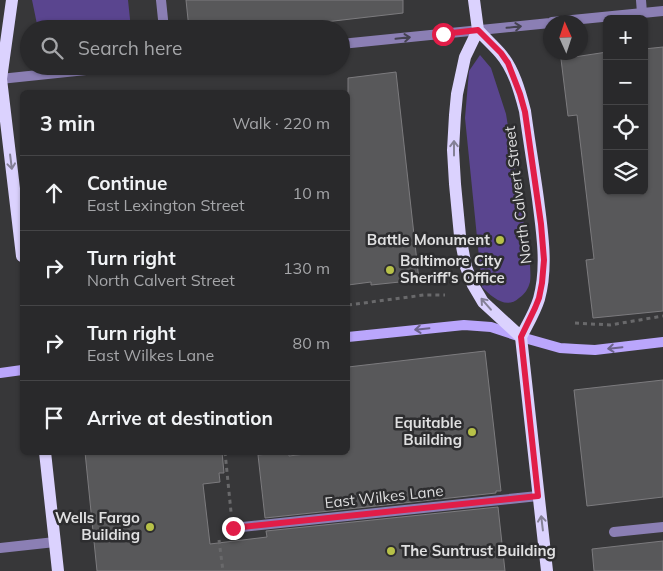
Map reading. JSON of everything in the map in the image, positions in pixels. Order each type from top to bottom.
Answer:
[{"type":"main road","points":[[1,79],[12,0]]},
{"type":"main road","points":[[474,0],[478,30],[465,56],[457,94],[455,115],[454,184],[460,236],[466,267],[473,285],[483,302],[521,337],[548,571]]},
{"type":"main road","name":"North Calvert Street","points":[[478,30],[501,53],[515,79],[525,112],[533,162],[544,260],[539,298],[521,337]]},
{"type":"main road","points":[[0,64],[20,239]]},
{"type":"main road","points":[[350,337],[464,325],[491,327],[560,348],[576,350],[594,350],[663,342]]},
{"type":"main road","points":[[0,373],[20,370]]},
{"type":"main road","points":[[45,455],[58,571]]},
{"type":"street","points":[[161,0],[163,20]]},
{"type":"street","points":[[641,0],[642,13]]},
{"type":"street","points":[[588,19],[663,11]]},
{"type":"street","points":[[350,43],[543,24]]},
{"type":"street","points":[[1,79],[39,75]]},
{"type":"street","name":"East Wilkes Lane","points":[[233,528],[538,496]]},
{"type":"street","points":[[614,532],[663,527],[663,533]]},
{"type":"street","points":[[0,548],[55,542]]},
{"type":"path","points":[[350,305],[445,294]]},
{"type":"path","points":[[575,323],[610,325],[663,316]]},
{"type":"shaded area","points":[[32,0],[128,0],[130,20],[36,20]]},
{"type":"shaded area","points":[[480,55],[491,68],[506,114],[530,262],[530,280],[525,293],[509,303],[499,301],[482,287],[465,118],[469,71]]},
{"type":"building","points":[[186,0],[403,0],[403,13],[342,20],[188,20]]},
{"type":"building","points":[[663,47],[663,311],[593,318],[586,260],[594,259],[577,115],[568,116],[561,60],[588,60],[588,55],[603,53],[603,195],[648,195],[648,49]]},
{"type":"building","points":[[396,72],[419,280],[371,285],[371,282],[350,285],[350,90],[348,90],[348,78]]},
{"type":"building","name":"Equitable Building","points":[[485,351],[501,491],[265,518],[258,455],[350,455],[350,367]]},
{"type":"building","points":[[663,380],[663,497],[587,506],[574,390]]},
{"type":"building","points":[[85,455],[222,455],[224,473],[219,473],[220,482],[203,484],[210,544],[267,537],[266,531],[498,507],[505,571],[97,571]]},
{"type":"building","points":[[663,541],[663,571],[594,571],[592,549]]},
{"type":"place","name":"Battle Monument","points":[[500,240]]},
{"type":"place","name":"Baltimore City Sheriff's Office","points":[[390,270]]},
{"type":"place","name":"Equitable Building","points":[[472,432]]},
{"type":"place","name":"Wells Fargo Building","points":[[150,527]]},
{"type":"place","name":"The Suntrust Building","points":[[391,551]]},
{"type":"route","points":[[233,528],[538,496],[521,337],[539,298],[544,260],[541,224],[525,112],[508,63],[501,53],[478,30],[443,34]]}]
